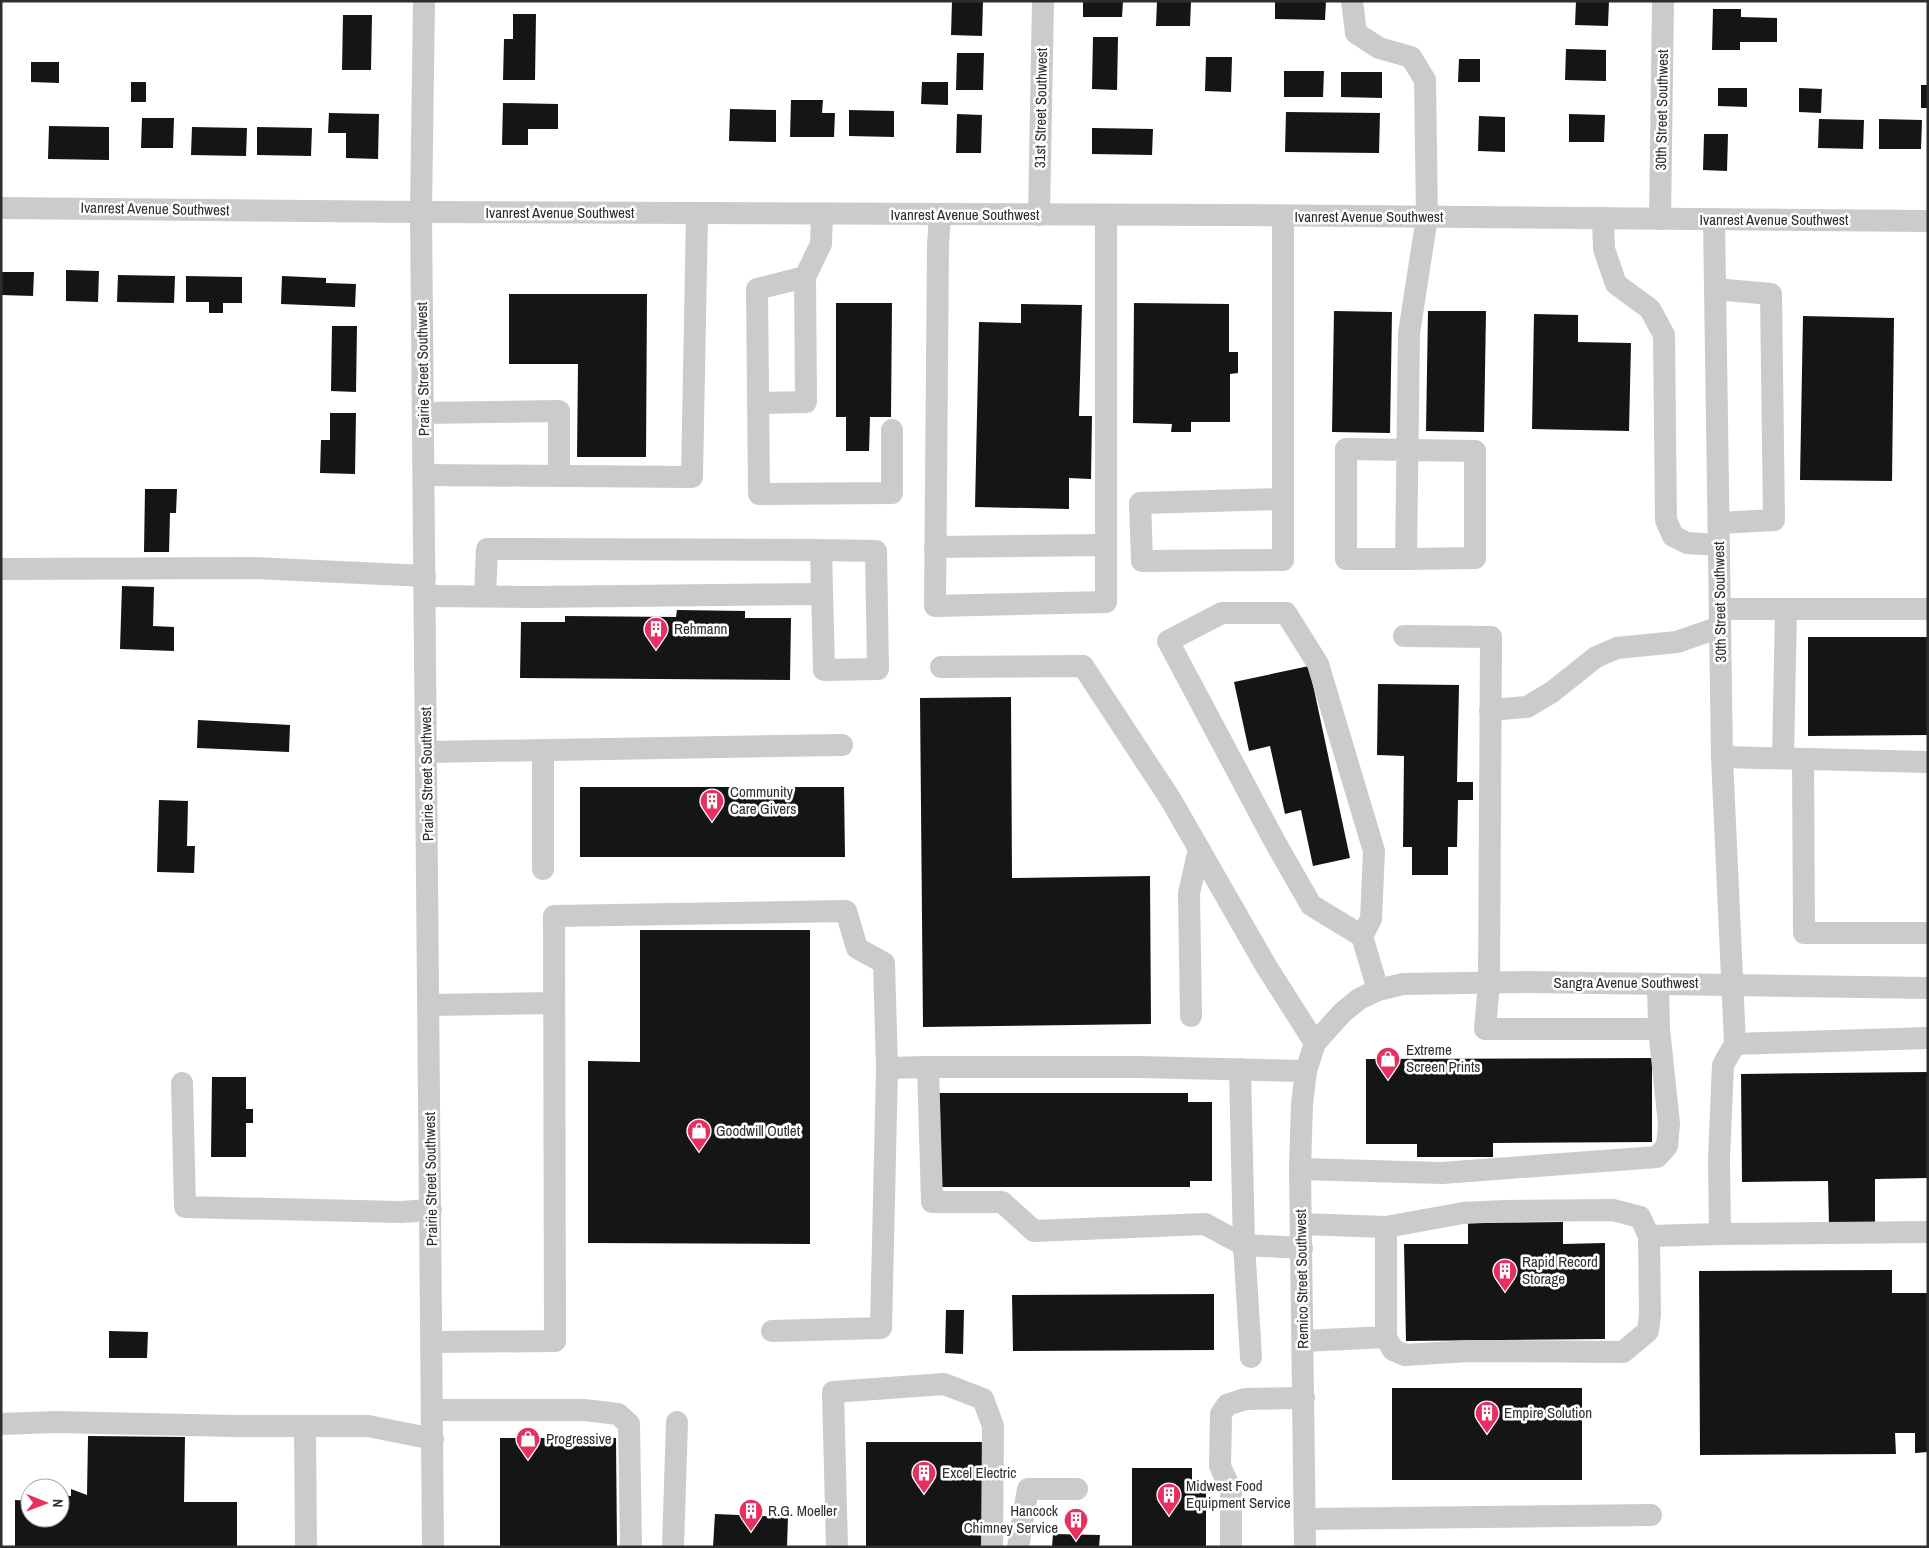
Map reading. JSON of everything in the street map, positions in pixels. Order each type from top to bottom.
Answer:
[{"type":"street","name":"Prairie Street Southwest","points":[[424,1],[421,212],[433,1410],[432,1547]]},
{"type":"street","name":"31st Street Southwest","points":[[1039,215],[1043,1]]},
{"type":"street","points":[[1352,1],[1356,33],[1380,48],[1410,57],[1425,80],[1427,217],[1409,333],[1406,559]]},
{"type":"street","name":"30th Street Southwest","points":[[1660,219],[1663,1]]},
{"type":"street","name":"Ivanrest Avenue Southwest","points":[[1,208],[1928,221]]},
{"type":"street","points":[[425,475],[692,477],[697,214]]},
{"type":"street","points":[[758,403],[806,402],[805,277],[821,244],[822,214]]},
{"type":"street","points":[[940,215],[934,606],[1106,602],[1106,215]]},
{"type":"street","points":[[1282,499],[1140,504],[1142,561],[1283,560],[1283,216]]},
{"type":"street","points":[[1603,218],[1604,249],[1616,284],[1650,309],[1664,335],[1666,520],[1673,536],[1687,544],[1774,520],[1771,294],[1715,289]]},
{"type":"street","name":"30th Street Southwest","points":[[1714,220],[1722,757],[1735,1044]]},
{"type":"street","points":[[805,277],[758,289],[758,494],[892,493],[892,430]]},
{"type":"street","points":[[423,413],[559,411],[558,476]]},
{"type":"street","points":[[1346,449],[1475,451],[1475,558],[1406,559],[1346,559],[1346,449]]},
{"type":"street","points":[[935,547],[1106,545]]},
{"type":"street","points":[[485,596],[487,549],[821,550],[876,551],[878,669],[824,670],[821,550]]},
{"type":"street","points":[[1,569],[253,568],[425,586],[485,596],[822,594]]},
{"type":"street","points":[[1786,609],[1804,933],[1928,933]]},
{"type":"street","points":[[1490,710],[1528,707],[1552,692],[1596,657],[1617,648],[1677,642],[1720,618],[1786,609],[1928,609]]},
{"type":"street","points":[[1362,936],[1371,919],[1374,851],[1318,664],[1286,613],[1222,613],[1168,641],[1275,842],[1311,905],[1362,936],[1378,990]]},
{"type":"street","points":[[1404,636],[1490,637],[1489,983],[1485,1029],[1659,1029]]},
{"type":"street","points":[[941,667],[1084,666],[1171,800],[1266,966],[1315,1043]]},
{"type":"street","points":[[427,752],[842,745]]},
{"type":"street","points":[[542,750],[543,869]]},
{"type":"street","points":[[1722,757],[1928,762]]},
{"type":"street","points":[[1190,1016],[1189,893],[1199,849]]},
{"type":"street","points":[[432,1342],[555,1341],[554,916],[846,911],[857,948],[884,963],[887,1068],[882,1328],[772,1331]]},
{"type":"street","name":"Sangra Avenue Southwest","points":[[1334,1020],[1359,999],[1378,990],[1403,984],[1732,984],[1928,988]]},
{"type":"street","points":[[1300,1169],[1442,1174],[1658,1157],[1666,1146],[1669,1124],[1659,1029],[1658,984]]},
{"type":"street","points":[[429,1005],[554,1004]]},
{"type":"street","name":"Remico Street Southwest","points":[[1306,1547],[1300,1169],[1302,1104],[1306,1071],[1315,1043],[1334,1020]]},
{"type":"street","points":[[1720,1234],[1719,1159],[1723,1065],[1735,1044],[1928,1038]]},
{"type":"street","points":[[928,1067],[932,1202],[1002,1202],[1034,1231],[1205,1224],[1244,1245],[1302,1248]]},
{"type":"street","points":[[887,1068],[1139,1067],[1306,1071]]},
{"type":"street","points":[[1240,1069],[1244,1245],[1251,1357]]},
{"type":"street","points":[[182,1083],[185,1207],[400,1212],[431,1210]]},
{"type":"street","points":[[1301,1224],[1386,1227],[1463,1213],[1613,1210],[1640,1217],[1649,1236],[1650,1315],[1648,1331],[1623,1352],[1469,1351],[1405,1355],[1393,1350],[1386,1337],[1386,1227]]},
{"type":"street","points":[[1649,1236],[1928,1232]]},
{"type":"street","points":[[1303,1341],[1386,1337]]},
{"type":"street","points":[[837,1547],[833,1392],[944,1384],[983,1399],[993,1426],[992,1547]]},
{"type":"street","points":[[1231,1547],[1231,1490],[1220,1466],[1221,1414],[1227,1405],[1245,1399],[1304,1398]]},
{"type":"street","points":[[433,1410],[584,1410],[618,1414],[629,1424],[631,1547]]},
{"type":"street","points":[[1,1424],[56,1422],[368,1426],[432,1439]]},
{"type":"street","points":[[673,1547],[677,1422]]},
{"type":"street","points":[[305,1426],[306,1547]]},
{"type":"street","points":[[1018,1547],[1028,1488],[1077,1489]]},
{"type":"street","points":[[1305,1518],[1651,1515]]},
{"type":"building","points":[[952,1],[983,1],[982,36],[951,35]]},
{"type":"building","points":[[1083,1],[1123,1],[1122,17],[1083,17]]},
{"type":"building","points":[[1157,1],[1191,1],[1190,26],[1156,26]]},
{"type":"building","points":[[1275,1],[1326,1],[1325,20],[1275,19]]},
{"type":"building","points":[[1576,1],[1609,1],[1608,26],[1575,25]]},
{"type":"building","points":[[1713,9],[1741,9],[1741,17],[1777,18],[1777,42],[1740,42],[1740,50],[1712,50]]},
{"type":"building","points":[[513,14],[536,14],[535,80],[503,80],[504,39],[513,39]]},
{"type":"building","points":[[343,15],[372,15],[371,70],[342,70]]},
{"type":"building","points":[[1093,37],[1118,37],[1117,90],[1092,89]]},
{"type":"building","points":[[1566,49],[1606,50],[1606,81],[1565,80]]},
{"type":"building","points":[[957,53],[984,53],[983,90],[956,90]]},
{"type":"building","points":[[1206,57],[1232,57],[1231,92],[1205,91]]},
{"type":"building","points":[[1459,59],[1480,59],[1480,82],[1458,82]]},
{"type":"building","points":[[31,62],[59,62],[59,83],[31,82]]},
{"type":"building","points":[[1284,71],[1324,71],[1323,97],[1284,97]]},
{"type":"building","points":[[1341,72],[1382,72],[1382,98],[1341,97]]},
{"type":"building","points":[[131,82],[146,82],[146,102],[131,102]]},
{"type":"building","points":[[922,82],[948,82],[948,105],[921,104]]},
{"type":"building","points":[[1921,85],[1928,85],[1928,108],[1921,108]]},
{"type":"building","points":[[1718,88],[1747,88],[1747,107],[1718,106]]},
{"type":"building","points":[[1799,88],[1822,89],[1821,113],[1799,112]]},
{"type":"building","points":[[791,100],[823,100],[822,113],[835,113],[834,137],[790,137]]},
{"type":"building","points":[[503,103],[558,104],[558,129],[528,129],[528,145],[502,145]]},
{"type":"building","points":[[730,109],[776,110],[776,142],[729,141]]},
{"type":"building","points":[[849,110],[894,111],[894,137],[849,136]]},
{"type":"building","points":[[1286,112],[1380,113],[1379,153],[1285,152]]},
{"type":"building","points":[[329,113],[379,114],[378,159],[346,158],[346,133],[328,133]]},
{"type":"building","points":[[957,114],[982,115],[981,153],[956,153]]},
{"type":"building","points":[[1569,114],[1605,115],[1604,142],[1569,142]]},
{"type":"building","points":[[1479,116],[1505,117],[1505,152],[1478,151]]},
{"type":"building","points":[[142,118],[174,118],[173,148],[141,148]]},
{"type":"building","points":[[1819,119],[1864,120],[1863,149],[1818,148]]},
{"type":"building","points":[[1879,119],[1922,120],[1921,149],[1879,149]]},
{"type":"building","points":[[49,126],[109,127],[109,160],[48,159]]},
{"type":"building","points":[[192,127],[247,128],[246,156],[191,155]]},
{"type":"building","points":[[257,127],[312,128],[311,156],[257,155]]},
{"type":"building","points":[[1092,128],[1153,129],[1152,155],[1092,154]]},
{"type":"building","points":[[1704,134],[1728,134],[1727,171],[1703,170]]},
{"type":"building","points":[[66,270],[99,271],[98,302],[66,301]]},
{"type":"building","points":[[1,272],[34,272],[33,296],[1,295]]},
{"type":"building","points":[[118,275],[175,276],[174,303],[117,302]]},
{"type":"building","points":[[186,276],[242,277],[242,303],[223,303],[223,313],[209,313],[209,302],[186,302]]},
{"type":"building","points":[[282,276],[326,278],[326,283],[356,284],[355,307],[281,304]]},
{"type":"building","points":[[509,294],[647,294],[646,457],[577,457],[578,364],[509,364]]},
{"type":"building","points":[[836,303],[892,303],[891,417],[870,417],[869,451],[846,451],[846,417],[836,417]]},
{"type":"building","points":[[1134,303],[1229,304],[1229,352],[1238,352],[1238,373],[1230,374],[1230,422],[1191,422],[1191,432],[1171,432],[1172,424],[1133,423]]},
{"type":"building","points":[[1021,304],[1082,305],[1079,416],[1092,416],[1091,479],[1069,478],[1069,509],[975,507],[979,322],[1021,323]]},
{"type":"building","points":[[1334,311],[1392,312],[1390,433],[1332,432]]},
{"type":"building","points":[[1428,311],[1486,311],[1484,432],[1426,431]]},
{"type":"building","points":[[1534,314],[1578,315],[1578,342],[1631,343],[1629,431],[1532,429]]},
{"type":"building","points":[[1803,316],[1894,318],[1892,481],[1800,480]]},
{"type":"building","points":[[332,326],[357,326],[356,392],[331,391]]},
{"type":"building","points":[[330,413],[356,413],[355,474],[320,473],[321,440],[330,440]]},
{"type":"building","points":[[145,489],[177,489],[176,513],[170,513],[169,552],[144,552]]},
{"type":"building","points":[[122,586],[154,587],[153,626],[174,627],[174,651],[120,649]]},
{"type":"building","name":"Rehmann","points":[[677,610],[745,611],[745,618],[791,618],[790,680],[520,678],[521,622],[565,622],[565,616],[676,617]]},
{"type":"building","points":[[1808,637],[1928,637],[1928,735],[1808,736]]},
{"type":"building","points":[[1309,666],[1350,858],[1313,866],[1301,810],[1285,814],[1270,746],[1249,751],[1234,682]]},
{"type":"building","points":[[1378,684],[1459,685],[1457,782],[1473,782],[1473,800],[1458,800],[1457,847],[1448,847],[1448,875],[1412,875],[1412,847],[1403,847],[1404,756],[1377,755]]},
{"type":"building","points":[[1011,697],[1012,878],[1150,876],[1151,1024],[923,1027],[920,698]]},
{"type":"building","points":[[198,720],[290,725],[289,752],[197,748]]},
{"type":"building","name":"Community Care Givers","points":[[580,787],[844,787],[845,857],[580,857]]},
{"type":"building","points":[[159,800],[188,801],[187,846],[195,846],[194,873],[157,872]]},
{"type":"building","name":"Goodwill Outlet","points":[[640,930],[810,930],[810,1244],[588,1243],[588,1061],[640,1062]]},
{"type":"building","points":[[1652,1058],[1652,1142],[1493,1143],[1493,1157],[1417,1157],[1417,1144],[1366,1144],[1366,1059]]},
{"type":"building","points":[[1928,1072],[1928,1178],[1875,1179],[1875,1226],[1829,1226],[1828,1181],[1742,1182],[1741,1074]]},
{"type":"building","points":[[212,1077],[246,1077],[246,1109],[253,1109],[253,1123],[246,1123],[246,1157],[211,1157]]},
{"type":"building","points":[[939,1093],[1188,1093],[1188,1102],[1212,1102],[1212,1181],[1190,1181],[1190,1187],[939,1187]]},
{"type":"building","name":"Rapid Record Storage","points":[[1563,1222],[1563,1244],[1605,1243],[1605,1339],[1406,1341],[1404,1244],[1468,1244],[1468,1223]]},
{"type":"building","points":[[1892,1270],[1892,1293],[1928,1293],[1928,1452],[1915,1453],[1915,1433],[1895,1433],[1896,1454],[1700,1455],[1699,1271]]},
{"type":"building","points":[[1214,1294],[1214,1350],[1013,1351],[1012,1295]]},
{"type":"building","points":[[946,1310],[964,1310],[963,1354],[945,1353]]},
{"type":"building","points":[[109,1331],[148,1332],[147,1358],[109,1358]]},
{"type":"building","name":"Empire Solution","points":[[1392,1388],[1582,1388],[1582,1480],[1392,1480]]},
{"type":"building","points":[[88,1436],[185,1437],[184,1502],[237,1502],[237,1547],[15,1547],[15,1500],[20,1500],[20,1528],[70,1528],[71,1489],[87,1495]]},
{"type":"building","points":[[500,1438],[616,1438],[617,1547],[500,1547]]},
{"type":"building","name":"Excel Electric","points":[[866,1442],[982,1442],[982,1547],[866,1547]]},
{"type":"building","name":"Midwest Food Equipment Service","points":[[1132,1468],[1192,1468],[1192,1485],[1206,1485],[1206,1547],[1132,1547]]},
{"type":"building","name":"R.G. Moeller","points":[[715,1514],[788,1517],[787,1547],[713,1547]]},
{"type":"building","name":"Hancock Chimney Service","points":[[1053,1534],[1100,1535],[1099,1547],[1052,1547]]},
{"type":"place","name":"Rehmann","points":[[656,650]]},
{"type":"place","name":"Community Care Givers","points":[[712,822]]},
{"type":"place","name":"Extreme Screen Prints","points":[[1388,1080]]},
{"type":"place","name":"Goodwill Outlet","points":[[699,1152]]},
{"type":"place","name":"Rapid Record Storage","points":[[1505,1292]]},
{"type":"place","name":"Empire Solution","points":[[1487,1434]]},
{"type":"place","name":"Progressive","points":[[528,1460]]},
{"type":"place","name":"Excel Electric","points":[[924,1494]]},
{"type":"place","name":"Midwest Food Equipment Service","points":[[1169,1516]]},
{"type":"place","name":"R.G. Moeller","points":[[751,1532]]},
{"type":"place","name":"Hancock Chimney Service","points":[[1076,1541]]}]
